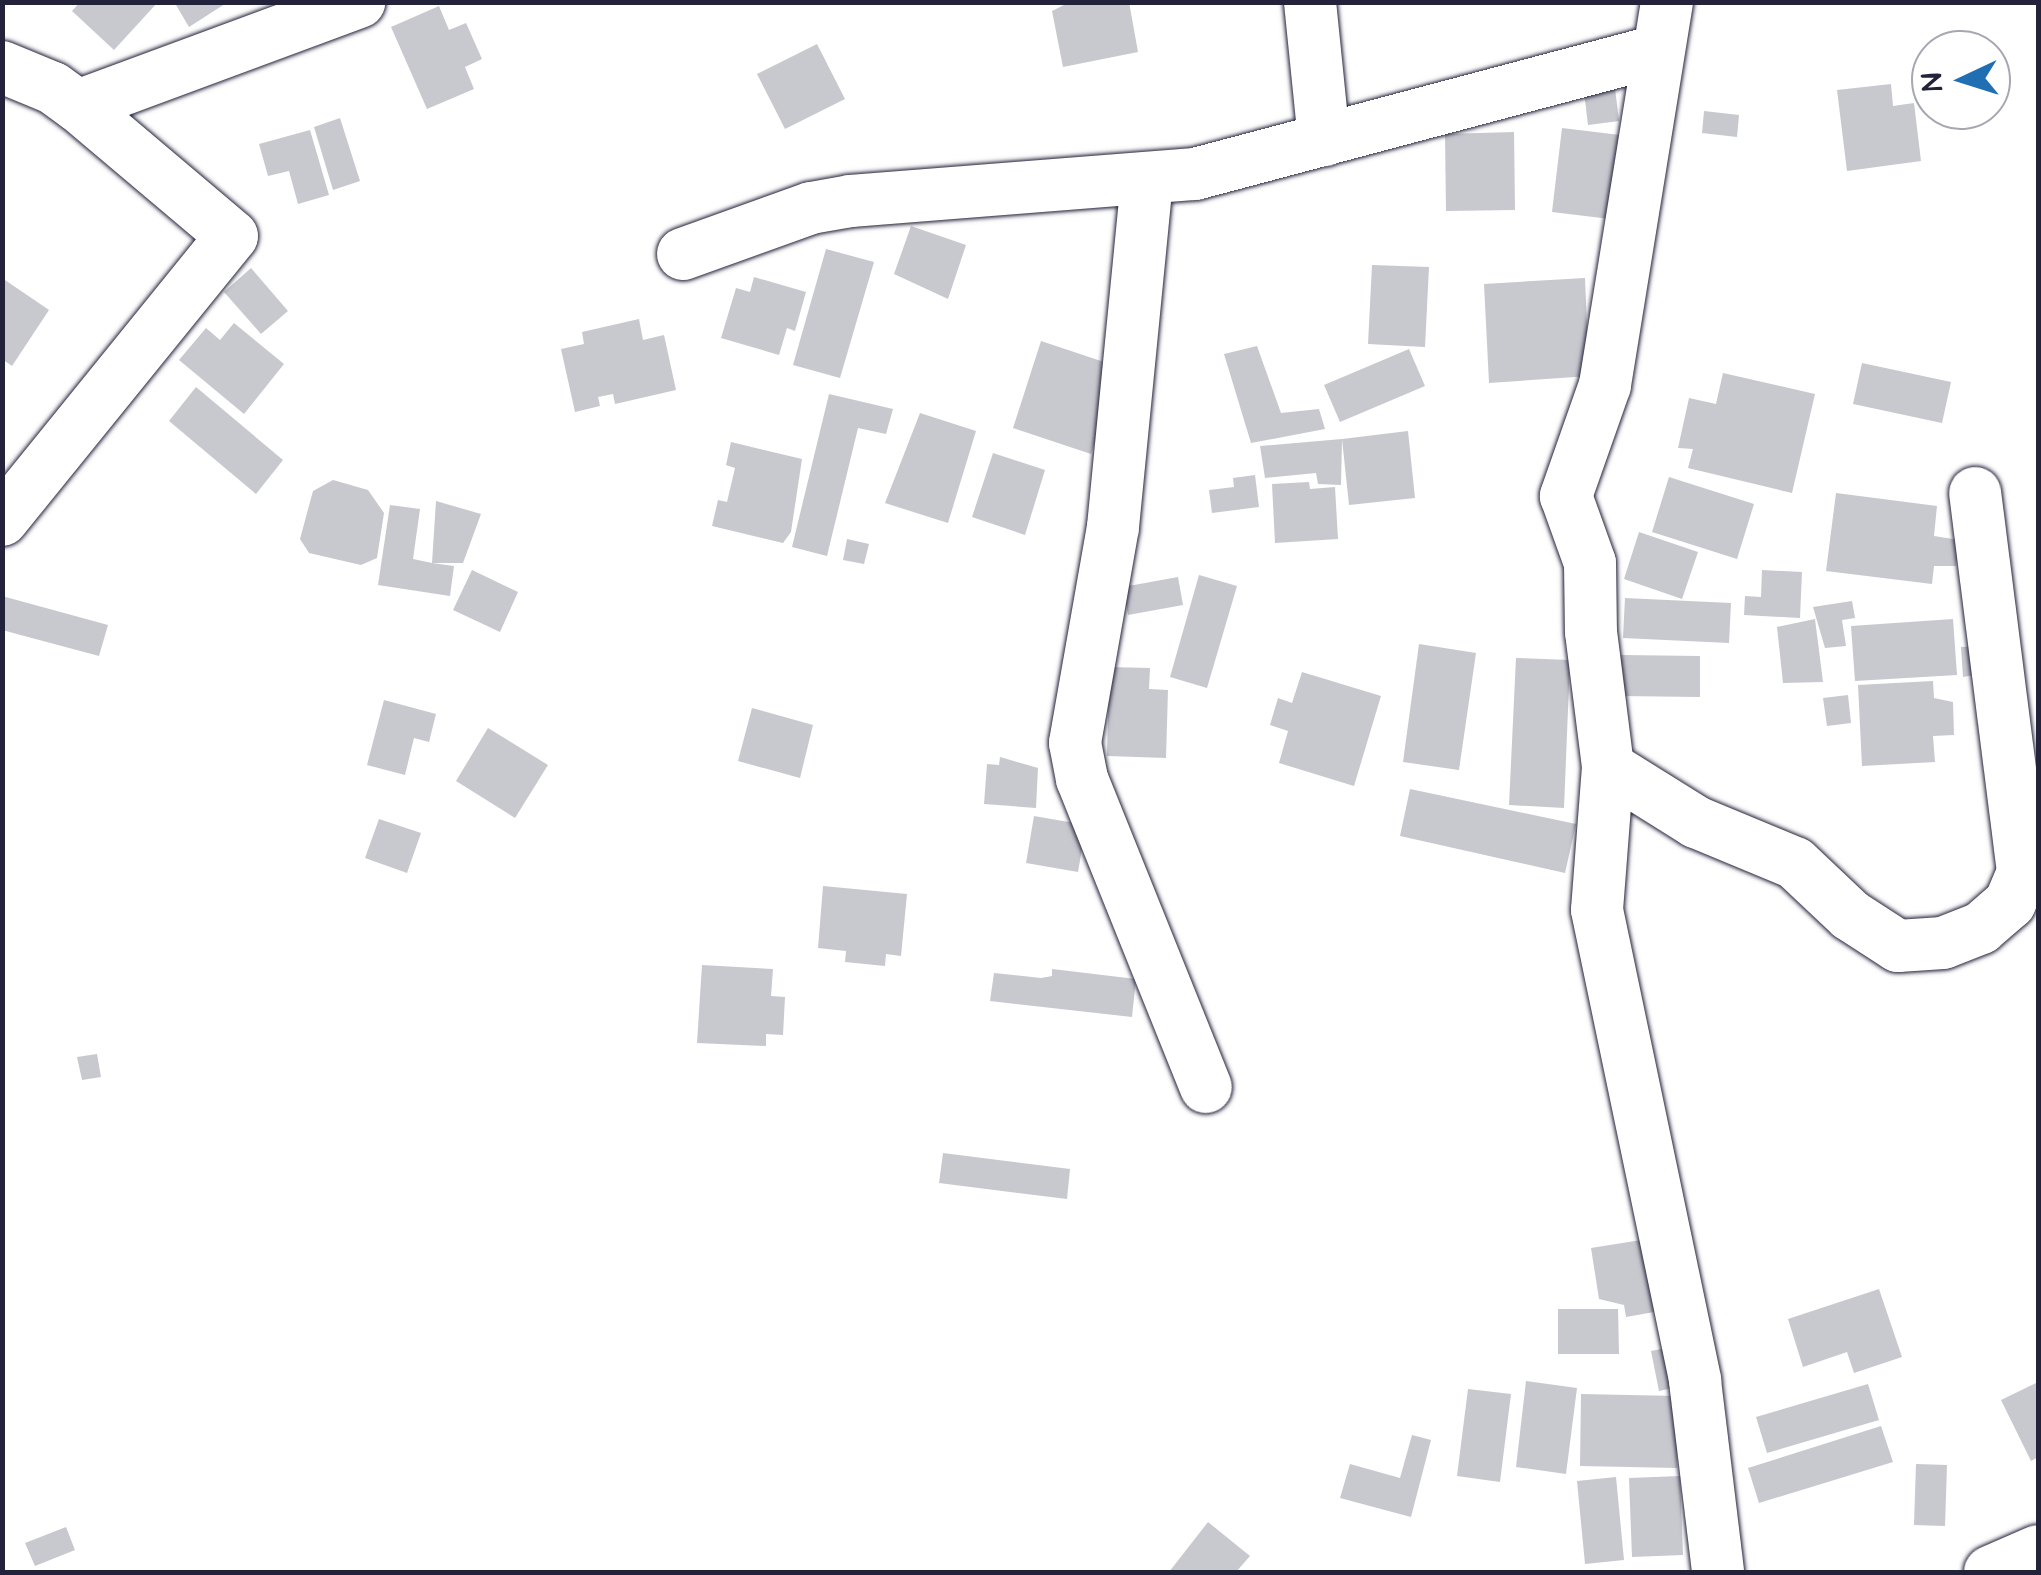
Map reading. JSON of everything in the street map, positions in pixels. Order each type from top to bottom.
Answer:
[{"type":"street","points":[[78,106],[359,2]]},
{"type":"street","points":[[1310,2],[1324,140]]},
{"type":"street","points":[[683,254],[811,208],[851,201],[1147,180],[1324,140],[1662,27],[1605,385],[1566,496],[1590,562],[1591,632],[1608,767],[1596,910],[1694,1380],[1718,1572]]},
{"type":"street","points":[[2,67],[53,88],[78,106],[232,236],[2,520]]},
{"type":"street","points":[[1147,180],[1113,527],[1076,711],[1075,743],[1082,779],[1206,1087]]},
{"type":"street","points":[[1608,767],[1696,822],[1795,864],[1850,916],[1898,946],[1943,943],[1981,928],[2010,903],[2023,872],[1975,493]]},
{"type":"street","points":[[1990,1572],[2038,1551]]},
{"type":"building","points":[[80,2],[158,2],[114,50],[72,11]]},
{"type":"building","points":[[180,2],[228,2],[189,27],[176,5]]},
{"type":"building","points":[[1070,2],[1129,2],[1138,52],[1063,67],[1052,11]]},
{"type":"building","points":[[439,6],[449,30],[466,23],[482,59],[465,67],[474,89],[427,109],[391,27]]},
{"type":"building","points":[[817,44],[845,99],[785,129],[757,74]]},
{"type":"building","points":[[1614,80],[1619,121],[1588,125],[1583,83]]},
{"type":"building","points":[[1891,84],[1893,106],[1911,103],[1911,130],[1917,130],[1921,161],[1847,171],[1837,90]]},
{"type":"building","points":[[1704,111],[1739,115],[1737,137],[1702,133]]},
{"type":"building","points":[[340,118],[360,181],[333,190],[314,127]]},
{"type":"building","points":[[1562,128],[1620,135],[1610,219],[1552,212]]},
{"type":"building","points":[[310,130],[329,195],[298,204],[289,171],[268,176],[259,144]]},
{"type":"building","points":[[1514,132],[1515,210],[1446,211],[1445,134]]},
{"type":"building","points":[[911,226],[966,245],[948,299],[894,274]]},
{"type":"building","points":[[826,249],[874,262],[840,378],[793,365]]},
{"type":"building","points":[[1372,265],[1429,267],[1425,347],[1368,344]]},
{"type":"building","points":[[251,268],[288,311],[261,334],[224,292]]},
{"type":"building","points":[[754,277],[806,292],[795,331],[787,328],[779,355],[721,338],[736,288],[750,292]]},
{"type":"building","points":[[2,278],[49,310],[12,366],[2,359]]},
{"type":"building","points":[[1585,278],[1589,376],[1489,383],[1484,284]]},
{"type":"building","points":[[639,319],[643,340],[664,335],[676,390],[615,404],[613,394],[598,397],[600,406],[575,412],[561,349],[584,344],[582,332]]},
{"type":"building","points":[[234,323],[284,364],[244,414],[179,360],[206,328],[220,340]]},
{"type":"building","points":[[1041,341],[1119,367],[1091,454],[1013,428]]},
{"type":"building","points":[[1257,346],[1281,413],[1319,409],[1325,429],[1251,443],[1224,354]]},
{"type":"building","points":[[1409,349],[1425,386],[1340,422],[1324,385]]},
{"type":"building","points":[[1862,363],[1951,382],[1942,423],[1853,404]]},
{"type":"building","points":[[1723,373],[1815,394],[1792,493],[1688,468],[1693,449],[1678,448],[1689,398],[1716,404]]},
{"type":"building","points":[[196,387],[283,460],[256,494],[169,421]]},
{"type":"building","points":[[829,394],[893,409],[886,434],[858,428],[827,556],[792,547]]},
{"type":"building","points":[[920,413],[976,431],[948,523],[885,503]]},
{"type":"building","points":[[1408,431],[1415,498],[1349,505],[1342,439]]},
{"type":"building","points":[[1342,439],[1341,485],[1318,484],[1316,473],[1265,478],[1260,446]]},
{"type":"building","points":[[731,442],[802,459],[791,532],[783,543],[712,526],[718,500],[727,502],[735,468],[726,465]]},
{"type":"building","points":[[993,453],[1045,470],[1025,535],[972,517]]},
{"type":"building","points":[[1255,475],[1259,507],[1212,513],[1209,490],[1234,487],[1233,478]]},
{"type":"building","points":[[1669,477],[1754,504],[1737,559],[1652,532]]},
{"type":"building","points":[[333,480],[368,490],[384,513],[377,558],[361,565],[309,553],[300,539],[313,491]]},
{"type":"building","points":[[1309,482],[1310,489],[1335,487],[1338,539],[1275,543],[1272,484]]},
{"type":"building","points":[[1836,493],[1937,506],[1934,536],[1959,540],[1956,566],[1934,566],[1932,584],[1826,571]]},
{"type":"building","points":[[436,501],[481,514],[463,563],[432,563]]},
{"type":"building","points":[[390,505],[420,509],[413,559],[454,566],[450,596],[378,585]]},
{"type":"building","points":[[1639,532],[1698,552],[1682,599],[1624,579]]},
{"type":"building","points":[[847,539],[869,544],[864,564],[843,560]]},
{"type":"building","points":[[472,570],[518,592],[500,632],[453,610]]},
{"type":"building","points":[[1762,570],[1802,572],[1800,618],[1744,615],[1745,596],[1761,597]]},
{"type":"building","points":[[1199,575],[1237,586],[1207,688],[1170,677]]},
{"type":"building","points":[[1178,577],[1183,605],[1128,615],[1123,587]]},
{"type":"building","points":[[2,596],[108,625],[99,656],[2,630]]},
{"type":"building","points":[[1625,598],[1731,603],[1729,643],[1623,638]]},
{"type":"building","points":[[1852,601],[1855,618],[1842,620],[1846,646],[1825,648],[1813,607]]},
{"type":"building","points":[[1815,619],[1823,682],[1783,683],[1777,627]]},
{"type":"building","points":[[1953,619],[1957,675],[1855,681],[1851,626]]},
{"type":"building","points":[[1419,644],[1476,653],[1459,770],[1403,762]]},
{"type":"building","points":[[1988,646],[1991,672],[1963,677],[1961,647]]},
{"type":"building","points":[[1621,655],[1700,656],[1700,697],[1620,696]]},
{"type":"building","points":[[1516,658],[1570,660],[1564,808],[1509,805]]},
{"type":"building","points":[[1109,667],[1150,668],[1149,689],[1168,690],[1166,758],[1107,756]]},
{"type":"building","points":[[1302,672],[1381,696],[1354,786],[1279,763],[1288,731],[1270,725],[1278,698],[1292,703]]},
{"type":"building","points":[[1933,681],[1934,698],[1953,702],[1954,735],[1933,736],[1935,762],[1862,766],[1858,685]]},
{"type":"building","points":[[1848,695],[1851,723],[1827,726],[1823,698]]},
{"type":"building","points":[[384,700],[436,714],[429,742],[414,738],[405,775],[367,765]]},
{"type":"building","points":[[752,708],[813,725],[800,778],[738,761]]},
{"type":"building","points":[[488,728],[548,765],[515,818],[456,781]]},
{"type":"building","points":[[1000,757],[1038,768],[1036,808],[984,804],[987,764],[999,765]]},
{"type":"building","points":[[1410,789],[1576,824],[1565,873],[1400,836]]},
{"type":"building","points":[[1034,816],[1086,825],[1078,872],[1026,863]]},
{"type":"building","points":[[379,819],[421,833],[407,873],[365,858]]},
{"type":"building","points":[[823,886],[907,894],[901,956],[886,954],[885,966],[845,962],[846,951],[818,948]]},
{"type":"building","points":[[702,965],[773,969],[771,996],[785,997],[783,1035],[766,1034],[766,1046],[697,1043]]},
{"type":"building","points":[[1052,969],[1136,979],[1132,1017],[990,1001],[994,973],[1041,978],[1052,976]]},
{"type":"building","points":[[97,1054],[101,1077],[82,1080],[77,1057]]},
{"type":"building","points":[[943,1153],[1070,1169],[1067,1199],[939,1183]]},
{"type":"building","points":[[1660,1237],[1671,1309],[1626,1317],[1624,1305],[1599,1299],[1591,1248]]},
{"type":"building","points":[[1879,1289],[1902,1357],[1854,1373],[1847,1352],[1803,1367],[1788,1319]]},
{"type":"building","points":[[1558,1309],[1618,1309],[1619,1354],[1558,1354]]},
{"type":"building","points":[[1677,1346],[1686,1385],[1659,1391],[1651,1351]]},
{"type":"building","points":[[1526,1381],[1577,1388],[1566,1474],[1516,1467]]},
{"type":"building","points":[[2038,1382],[2038,1457],[2031,1461],[2001,1400]]},
{"type":"building","points":[[1868,1384],[1879,1420],[1767,1453],[1756,1417]]},
{"type":"building","points":[[1468,1389],[1511,1394],[1500,1482],[1457,1476]]},
{"type":"building","points":[[1581,1394],[1678,1396],[1677,1468],[1580,1466]]},
{"type":"building","points":[[1881,1426],[1893,1462],[1759,1503],[1748,1468]]},
{"type":"building","points":[[1412,1435],[1431,1440],[1411,1517],[1340,1498],[1350,1464],[1400,1478]]},
{"type":"building","points":[[1916,1464],[1947,1465],[1945,1526],[1914,1525]]},
{"type":"building","points":[[1680,1476],[1683,1555],[1632,1557],[1629,1478]]},
{"type":"building","points":[[1616,1477],[1624,1560],[1585,1564],[1577,1481]]},
{"type":"building","points":[[1208,1522],[1250,1556],[1236,1572],[1169,1572]]},
{"type":"building","points":[[66,1527],[75,1550],[35,1566],[25,1543]]}]
